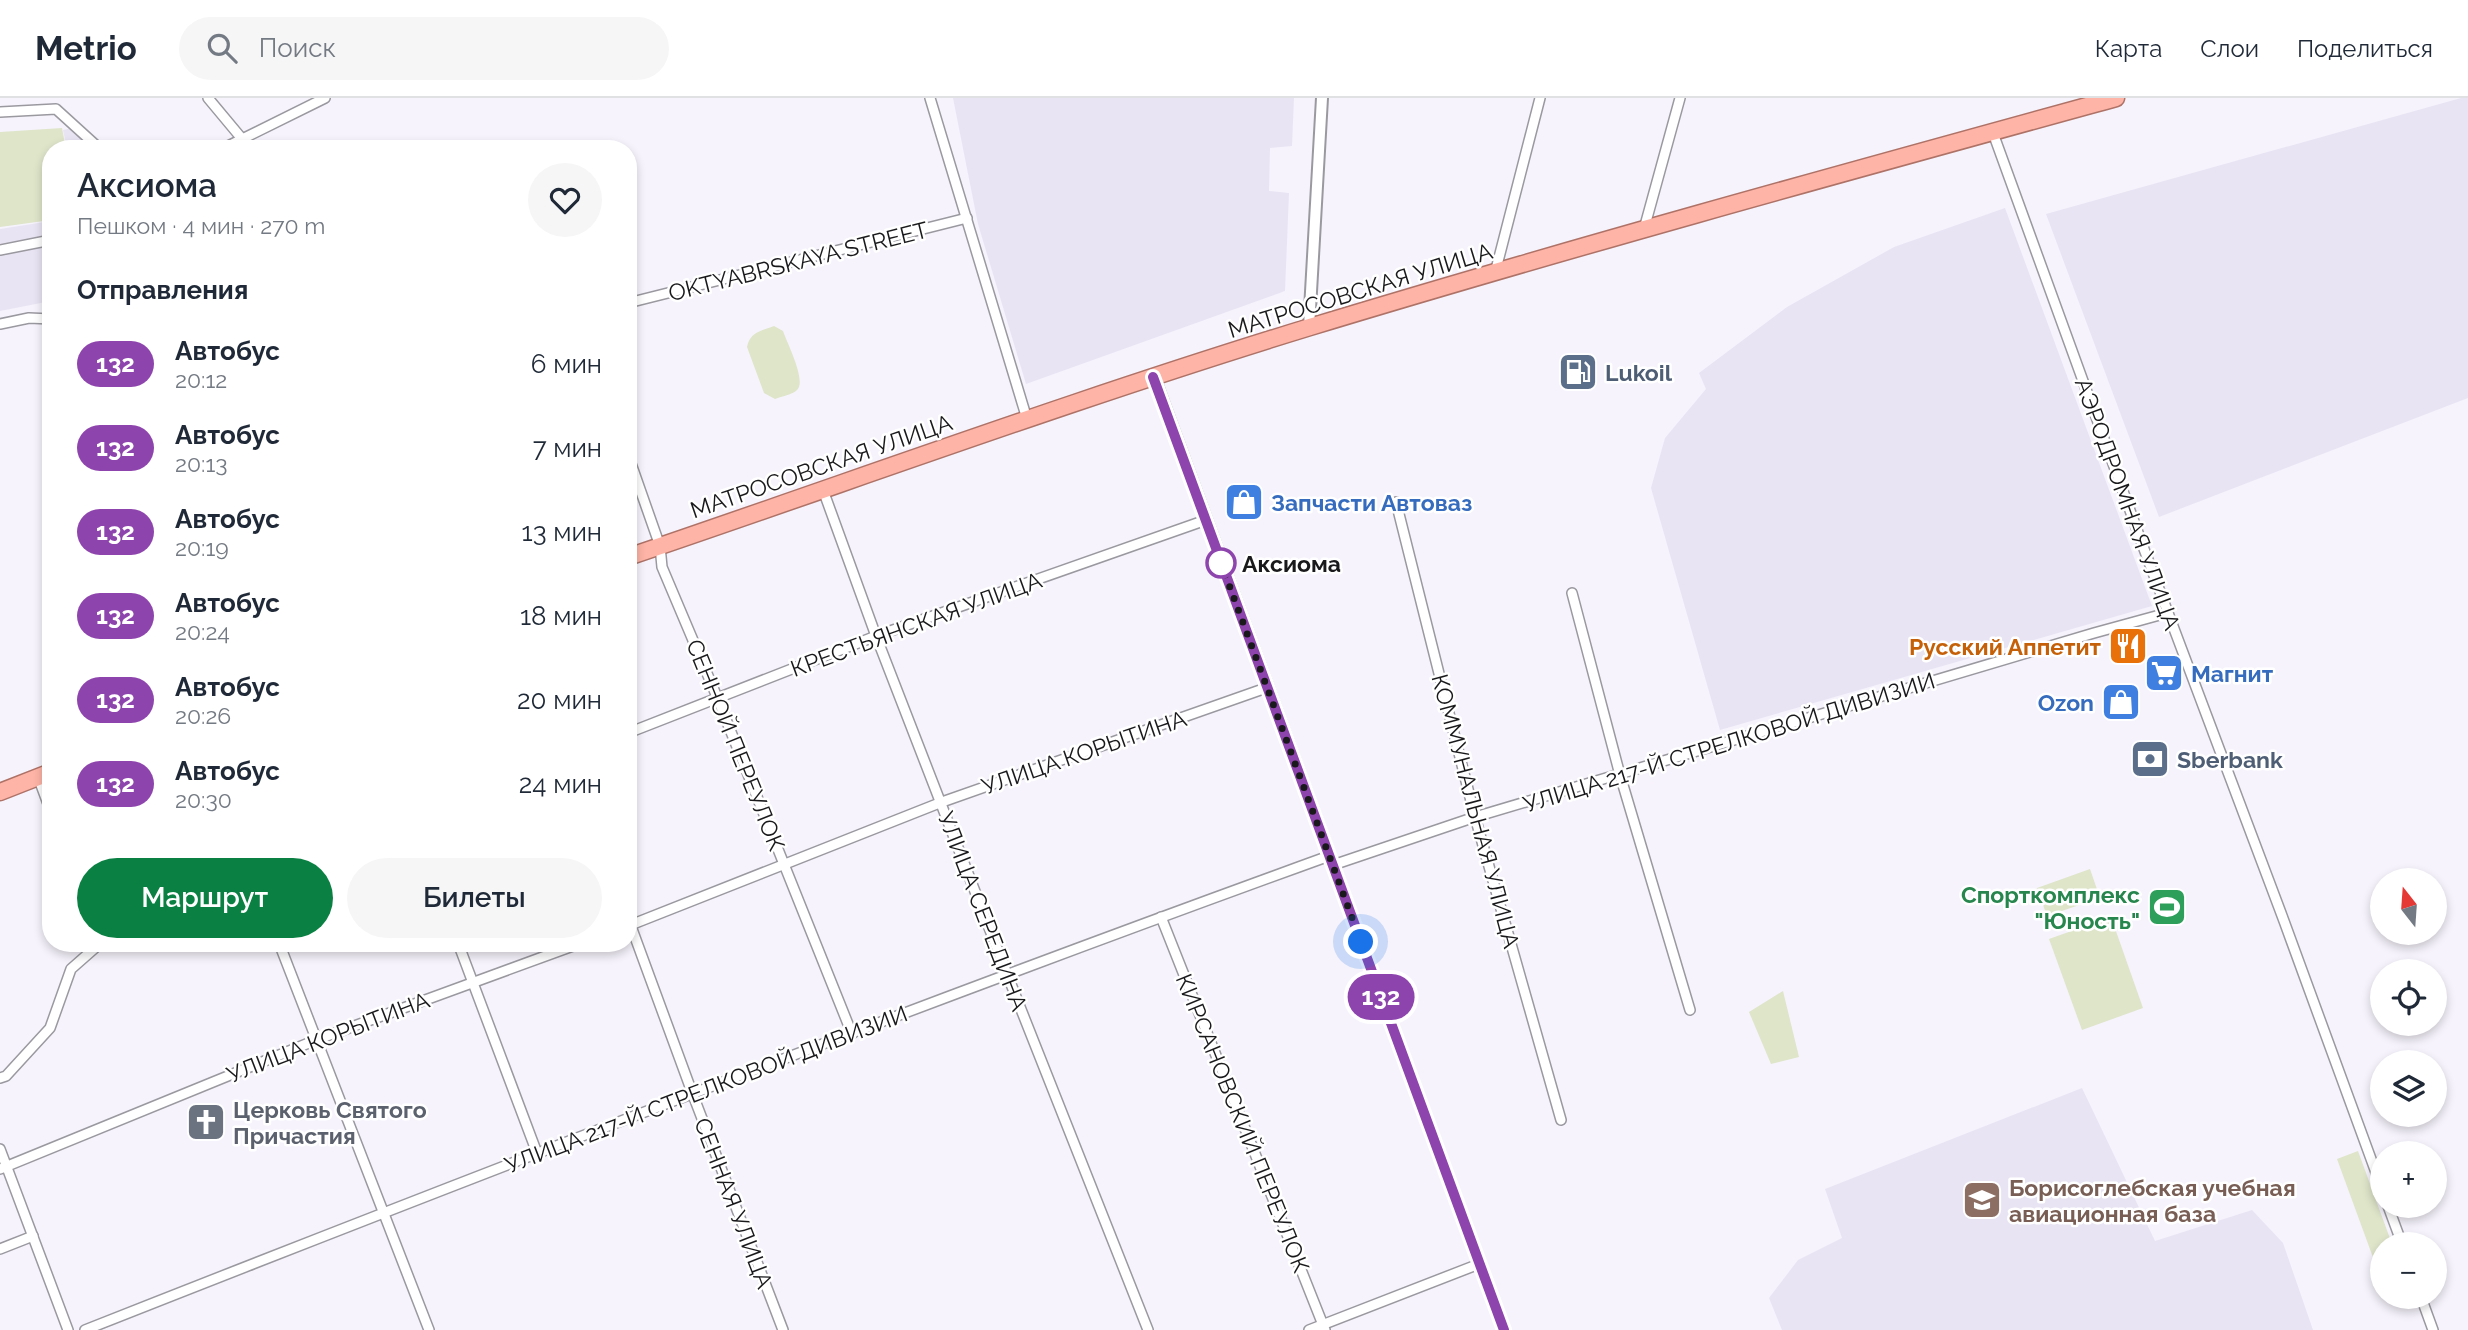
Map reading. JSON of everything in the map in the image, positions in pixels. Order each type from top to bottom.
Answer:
[{"type":"highway","name":"МАТРОСОВСКАЯ УЛИЦА","points":[[637,554],[1027,419],[1308,327],[1644,229],[2116,98]]},
{"type":"highway","points":[[0,792],[42,775]]},
{"type":"street","points":[[208,98],[243,140],[325,98]]},
{"type":"street","points":[[930,98],[1027,419]]},
{"type":"street","points":[[1308,327],[1322,98]]},
{"type":"street","points":[[1495,273],[1540,98]]},
{"type":"street","points":[[1644,229],[1680,98]]},
{"type":"street","points":[[0,113],[56,109],[90,140]]},
{"type":"street","name":"АЭРОДРОМНАЯ УЛИЦА","points":[[1993,133],[2167,613],[2370,1156]]},
{"type":"street","name":"OKTYABRSKAYA STREET","points":[[637,301],[967,218]]},
{"type":"street","points":[[0,250],[42,242]]},
{"type":"street","points":[[0,324],[29,318],[42,319]]},
{"type":"street","points":[[1153,377],[1504,1330]]},
{"type":"street","name":"СЕННОЙ ПЕРЕУЛОК","points":[[637,481],[660,546],[662,567],[852,1034]]},
{"type":"street","name":"УЛИЦА СЕРЕДИНА","points":[[823,490],[876,636],[1147,1330]]},
{"type":"street","name":"КОММУНАЛЬНАЯ УЛИЦА","points":[[1396,502],[1475,817],[1561,1119]]},
{"type":"street","name":"КРЕСТЬЯНСКАЯ УЛИЦА","points":[[637,729],[876,636],[1206,520]]},
{"type":"street","points":[[1572,593],[1620,775],[1690,1010]]},
{"type":"street","name":"УЛИЦА 217-Й СТРЕЛКОВОЙ ДИВИЗИИ","points":[[85,1330],[537,1153],[1161,917],[1475,817],[2105,629],[2167,613]]},
{"type":"street","name":"УЛИЦА КОРЫТИНА","points":[[637,920],[942,802],[1266,688]]},
{"type":"street","name":"КИРСАНОВСКИЙ ПЕРЕУЛОК","points":[[1161,917],[1324,1327]]},
{"type":"street","name":"СЕННАЯ УЛИЦА","points":[[637,944],[783,1330]]},
{"type":"street","points":[[0,1078],[6,1076],[50,1028],[71,969],[90,952]]},
{"type":"street","points":[[282,952],[429,1330]]},
{"type":"street","points":[[462,952],[537,1153]]},
{"type":"street","name":"УЛИЦА КОРЫТИНА","points":[[3,1168],[316,1040],[556,952]]},
{"type":"street","points":[[0,1149],[3,1168],[33,1236],[68,1330]]},
{"type":"street","points":[[0,1249],[33,1236]]},
{"type":"street","points":[[1309,1330],[1324,1327],[1479,1264]]},
{"type":"street","points":[[2425,1309],[2433,1330]]},
{"type":"shaded area","points":[[953,98],[1294,98],[1292,146],[1270,148],[1269,191],[1289,193],[1285,291],[1026,384],[978,224]]},
{"type":"shaded area","points":[[2468,98],[2468,398],[2159,517],[2046,214]]},
{"type":"shaded area","points":[[72,128],[85,140],[65,140],[63,130]]},
{"type":"shaded area","points":[[2005,208],[2152,606],[1720,730],[1651,488],[1665,438],[1706,389],[1699,373],[1787,307],[1894,247]]},
{"type":"shaded area","points":[[42,222],[42,303],[0,311],[0,229]]},
{"type":"shaded area","name":"Борисоглебская учебная авиационная база","points":[[2082,1088],[2155,1241],[2252,1210],[2283,1243],[2313,1330],[1782,1330],[1769,1298],[1798,1260],[1842,1238],[1825,1189]]},
{"type":"green space","points":[[62,128],[64,140],[42,140],[42,221],[0,227],[0,132]]},
{"type":"green space","points":[[774,326],[783,331],[800,379],[797,390],[775,399],[764,393],[747,347],[753,335]]},
{"type":"green space","points":[[2090,869],[2100,898],[2047,916],[2037,888]]},
{"type":"green space","points":[[2111,917],[2143,1008],[2082,1030],[2049,939]]},
{"type":"green space","points":[[1783,991],[1799,1057],[1771,1064],[1749,1012]]},
{"type":"green space","points":[[2358,1151],[2370,1184],[2370,1218],[2382,1218],[2388,1232],[2370,1232],[2370,1249],[2337,1159]]},
{"type":"bus line","name":"132","points":[[1153,377],[1504,1330]]},
{"type":"place","name":"Lukoil","points":[[1578,372]]},
{"type":"place","name":"Запчасти Автоваз","points":[[1244,502]]},
{"type":"place","name":"Аксиома","points":[[1221,563]]},
{"type":"place","name":"Русский Аппетит","points":[[2128,646]]},
{"type":"place","name":"Магнит","points":[[2164,673]]},
{"type":"place","name":"Ozon","points":[[2121,702]]},
{"type":"place","name":"Sberbank","points":[[2150,759]]},
{"type":"place","name":"Спорткомплекс \"Юность\"","points":[[2167,907]]},
{"type":"place","name":"Церковь Святого Причастия","points":[[206,1122]]},
{"type":"place","name":"Борисоглебская учебная авиационная база","points":[[1982,1200]]},
{"type":"route","points":[[1221,563],[1361,942]]}]
